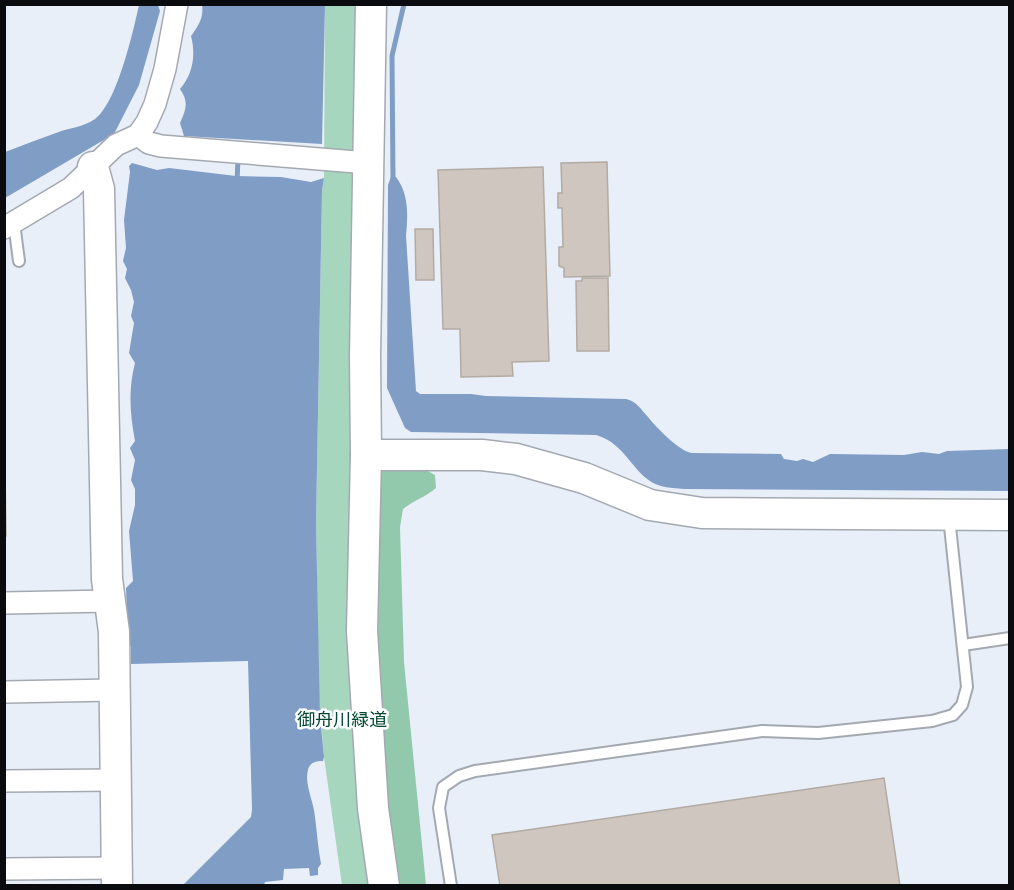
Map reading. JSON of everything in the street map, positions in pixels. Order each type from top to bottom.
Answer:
[{"type":"street","points":[[9,226],[71,188],[116,145],[138,135],[147,122],[165,69],[177,4]]},
{"type":"street","points":[[371,4],[362,631],[373,808],[384,885]]},
{"type":"street","points":[[138,135],[161,146],[368,163]]},
{"type":"street","points":[[4,869],[117,877],[114,632],[106,579],[99,189],[93,168]]},
{"type":"street","points":[[366,455],[482,455],[516,459],[584,478],[650,505],[702,513],[1010,516]]},
{"type":"street","points":[[4,603],[110,601]]},
{"type":"street","points":[[4,692],[114,690]]},
{"type":"street","points":[[4,781],[116,780]]},
{"type":"lane","points":[[9,226],[19,261]]},
{"type":"lane","points":[[451,885],[439,808],[443,787],[459,776],[475,771],[762,731],[818,734],[932,722],[953,716],[962,705],[967,687],[948,515]]},
{"type":"lane","points":[[963,645],[1010,638]]},
{"type":"green space","name":"御舟川緑道","points":[[325,5],[363,5],[377,885],[342,885],[324,757],[319,699],[316,524],[324,178]]},
{"type":"green space","points":[[387,467],[422,468],[435,475],[436,488],[403,509],[400,527],[404,662],[426,885],[395,885],[390,846],[378,665],[379,475]]},
{"type":"water","points":[[139,5],[158,5],[160,11],[139,85],[114,134],[5,198],[5,152],[86,124],[103,111],[123,66]]},
{"type":"water","points":[[202,5],[325,5],[322,144],[184,136],[180,123],[186,102],[180,89],[191,71],[193,50],[191,36],[201,18]]},
{"type":"water","points":[[132,163],[157,170],[169,168],[236,176],[281,177],[311,182],[324,178],[316,524],[320,716],[324,757],[323,761],[310,765],[307,775],[321,864],[318,868],[318,875],[310,876],[309,868],[284,869],[283,880],[265,882],[264,885],[183,885],[251,817],[248,661],[131,664],[126,588],[133,581],[129,531],[135,505],[135,489],[131,480],[135,460],[130,448],[135,441],[130,402],[135,363],[129,353],[134,323],[131,316],[134,302],[125,278],[127,269],[123,261],[126,248],[124,220],[129,166]]},
{"type":"water","points":[[391,177],[396,177],[400,184],[407,205],[406,236],[416,391],[420,394],[626,399],[636,404],[675,444],[692,453],[781,454],[784,459],[797,461],[803,459],[813,462],[830,454],[904,455],[922,452],[939,454],[947,451],[1009,449],[1009,491],[672,488],[651,482],[616,446],[596,435],[411,432],[405,428],[387,388],[388,185]]},
{"type":"building","points":[[607,162],[610,276],[564,277],[564,268],[559,266],[559,247],[563,247],[562,208],[558,208],[558,193],[562,193],[561,163]]},
{"type":"building","points":[[543,167],[549,361],[512,362],[513,376],[461,377],[460,329],[443,329],[438,170]]},
{"type":"building","points":[[415,229],[433,229],[434,280],[416,280]]},
{"type":"building","points":[[582,278],[608,278],[609,351],[577,351],[576,281],[582,281]]},
{"type":"building","points":[[4,408],[6,536],[4,536]]},
{"type":"building","points":[[884,778],[900,886],[500,886],[492,835]]},
{"type":"waterway","points":[[393,181],[392,56],[404,4]]},
{"type":"waterway","points":[[237,182],[238,158]]}]
